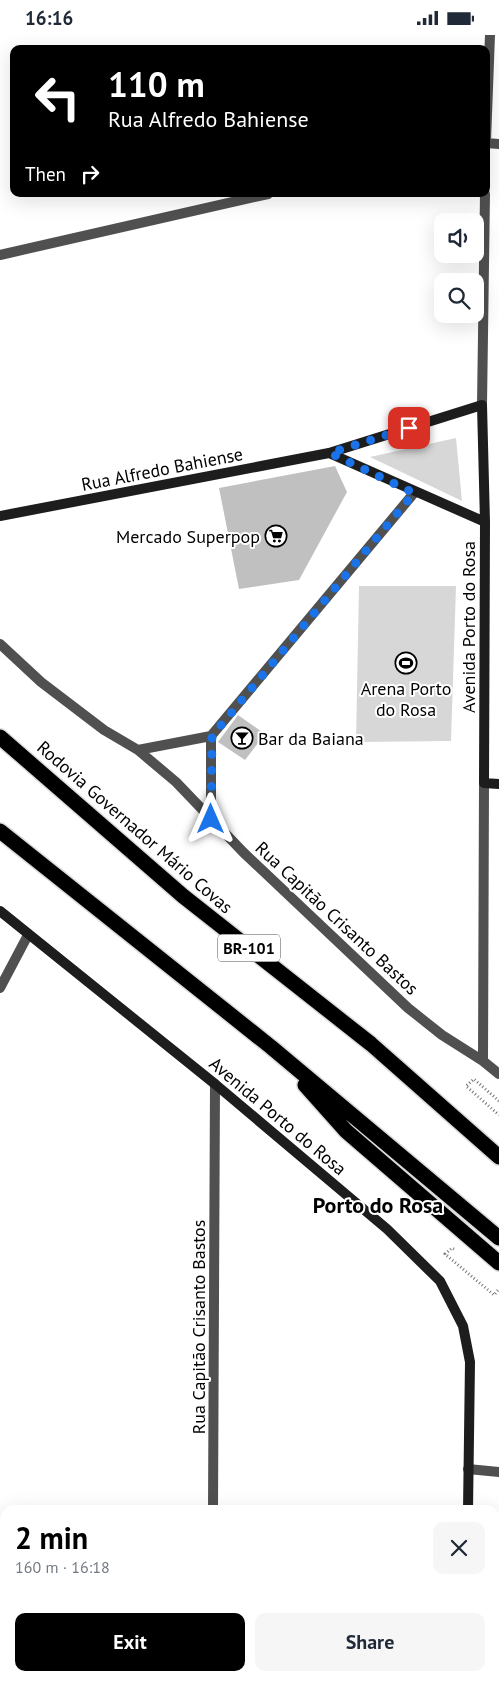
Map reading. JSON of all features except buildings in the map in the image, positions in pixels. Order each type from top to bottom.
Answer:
[{"type":"highway","name":"Rodovia Governador Mário Covas","points":[[0,737],[183,896],[371,1044],[499,1157]]},
{"type":"highway","points":[[0,831],[271,1047],[499,1238]]},
{"type":"highway","points":[[271,1047],[346,1131],[499,1263]]},
{"type":"main road","name":"Rua Alfredo Bahiense","points":[[0,516],[330,453],[482,405]]},
{"type":"main road","name":"Avenida Porto do Rosa","points":[[482,405],[485,522],[484,783]]},
{"type":"main road","points":[[330,453],[414,493],[485,522]]},
{"type":"main road","points":[[484,783],[499,784]]},
{"type":"main road","name":"Avenida Porto do Rosa","points":[[0,911],[216,1084],[388,1229],[440,1281],[463,1326],[470,1362],[468,1505]]},
{"type":"street","points":[[0,255],[255,197]]},
{"type":"street","name":"Avenida Porto do Rosa","points":[[482,405],[485,197]]},
{"type":"street","points":[[211,819],[212,736],[414,493]]},
{"type":"street","name":"Rua Capitão Crisanto Bastos","points":[[0,644],[41,682],[96,724],[138,750],[176,782],[243,852],[408,1008],[442,1035],[483,1061],[499,1074]]},
{"type":"street","points":[[138,750],[212,736]]},
{"type":"street","name":"Avenida Porto do Rosa","points":[[483,1061],[484,783]]},
{"type":"street","points":[[0,988],[28,935]]},
{"type":"street","name":"Rua Capitão Crisanto Bastos","points":[[213,1505],[216,1084]]},
{"type":"street","points":[[468,1469],[499,1472]]},
{"type":"path","points":[[499,1101],[474,1079],[466,1086],[499,1115]]},
{"type":"path","points":[[459,1254],[452,1248],[446,1254],[494,1295],[499,1289]]},
{"type":"shaded area","points":[[456,438],[462,501],[370,457]]},
{"type":"shaded area","name":"Arena Porto do Rosa","points":[[359,586],[456,586],[451,741],[356,742]]},
{"type":"place","name":"Mercado Superpop","points":[[276,536]]},
{"type":"place","name":"Arena Porto do Rosa","points":[[406,663]]},
{"type":"place","name":"Bar da Baiana","points":[[242,738]]},
{"type":"district","name":"Porto do Rosa","points":[[378,1205]]},
{"type":"route","points":[[211,819],[212,736],[414,493],[330,453],[409,428]]}]
